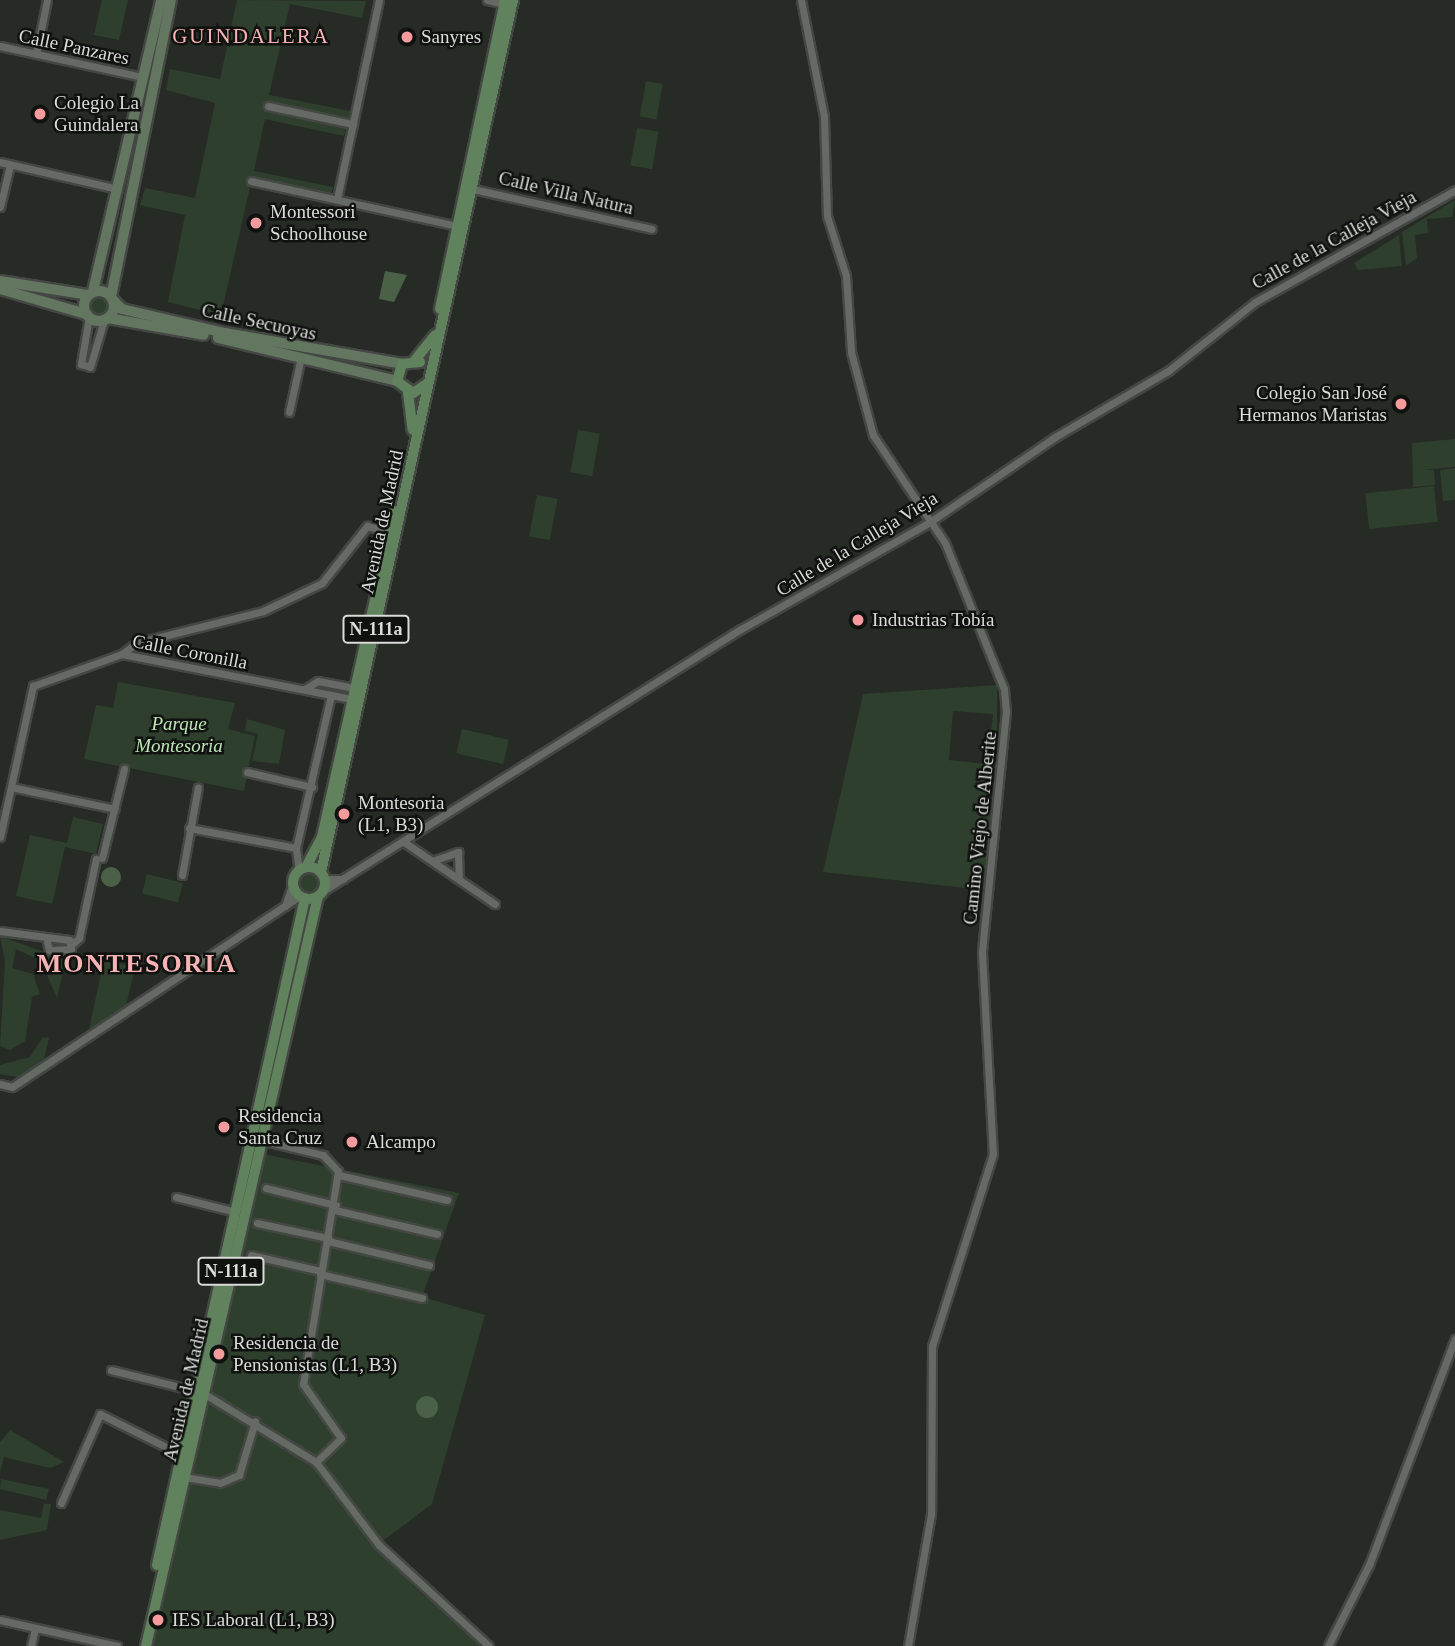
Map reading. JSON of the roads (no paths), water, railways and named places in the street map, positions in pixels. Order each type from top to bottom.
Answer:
[{"type":"main road","points":[[0,289],[87,316],[161,0]]},
{"type":"main road","points":[[106,319],[171,0]]},
{"type":"main road","points":[[415,360],[429,380],[408,392],[397,381],[402,364],[415,360],[433,341],[508,1]]},
{"type":"main road","name":"Avenida de Madrid","points":[[138,1646],[322,884],[429,380],[473,189],[508,1]]},
{"type":"main road","points":[[0,281],[91,293]]},
{"type":"main road","name":"Calle Secuoyas","points":[[91,293],[112,298],[122,309],[225,333],[402,364]]},
{"type":"main road","name":"Calle Secuoyas","points":[[87,316],[301,357],[397,381]]},
{"type":"main road","name":"Avenida de Madrid","points":[[302,869],[322,837],[390,532],[415,417],[408,392]]},
{"type":"main road","points":[[293,884],[302,897],[322,884],[302,869]]},
{"type":"main road","name":"N-111a","points":[[293,884],[302,869]]},
{"type":"main road","name":"Avenida de Madrid","points":[[146,1646],[184,1476],[237,1212],[303,925],[302,897]]},
{"type":"street","points":[[36,54],[47,0]]},
{"type":"street","points":[[337,199],[379,0]]},
{"type":"street","points":[[487,0],[508,1]]},
{"type":"street","name":"Camino Viejo de Alberite","points":[[801,0],[824,116],[827,216],[846,276],[851,352],[873,435],[945,542],[1004,689],[1007,733],[982,953],[993,1154],[932,1346],[931,1514],[908,1646]]},
{"type":"street","name":"Calle Panzares","points":[[0,47],[142,78]]},
{"type":"street","points":[[268,106],[353,124]]},
{"type":"street","points":[[0,162],[118,189]]},
{"type":"street","points":[[0,207],[9,165]]},
{"type":"street","points":[[251,181],[458,226]]},
{"type":"street","name":"Calle Villa Natura","points":[[473,189],[652,229]]},
{"type":"street","name":"Calle de la Calleja Vieja","points":[[343,879],[741,629],[930,522],[1055,437],[1168,371],[1255,302],[1331,262],[1455,190]]},
{"type":"street","points":[[87,316],[81,365],[90,367],[106,319]]},
{"type":"street","points":[[289,412],[301,357]]},
{"type":"street","points":[[122,654],[136,643],[264,611],[322,583],[367,526],[390,532]]},
{"type":"street","name":"Calle Coronilla","points":[[11,787],[33,686],[122,654],[331,695],[353,693]]},
{"type":"street","name":"Calle Coronilla","points":[[304,689],[318,681],[353,693]]},
{"type":"street","points":[[302,869],[296,848],[331,695]]},
{"type":"street","points":[[71,946],[52,936],[47,942],[48,950],[64,953],[71,946],[79,938],[124,768]]},
{"type":"street","points":[[247,772],[312,787]]},
{"type":"street","points":[[0,837],[11,787],[114,809]]},
{"type":"street","points":[[182,875],[198,787]]},
{"type":"street","points":[[189,828],[296,848]]},
{"type":"street","points":[[404,842],[495,904]]},
{"type":"street","points":[[432,861],[458,852],[459,879]]},
{"type":"street","points":[[322,884],[343,879]]},
{"type":"street","points":[[322,884],[343,879]]},
{"type":"street","points":[[282,911],[293,884]]},
{"type":"street","points":[[0,1084],[12,1087],[302,897]]},
{"type":"street","points":[[282,911],[297,911],[303,925]]},
{"type":"street","points":[[0,931],[47,942]]},
{"type":"street","points":[[261,1140],[323,1155],[339,1175],[447,1200]]},
{"type":"street","points":[[316,1462],[341,1438],[303,1384],[339,1175]]},
{"type":"street","points":[[266,1188],[437,1234]]},
{"type":"street","points":[[176,1197],[237,1212]]},
{"type":"street","points":[[257,1223],[429,1265]]},
{"type":"street","points":[[251,1255],[422,1298]]},
{"type":"street","points":[[1328,1646],[1369,1565],[1455,1339]]},
{"type":"street","points":[[111,1370],[200,1392],[255,1421],[316,1462],[379,1545],[489,1646]]},
{"type":"street","points":[[61,1503],[100,1414],[182,1455]]},
{"type":"street","points":[[184,1476],[220,1483],[239,1475],[255,1421]]},
{"type":"street","points":[[0,1620],[117,1646]]},
{"type":"street","points":[[31,1646],[35,1628]]},
{"type":"place","name":"Sanyres","points":[[407,37]]},
{"type":"place","name":"Colegio La Guindalera","points":[[40,114]]},
{"type":"place","name":"Montessori Schoolhouse","points":[[256,223]]},
{"type":"place","name":"Colegio San José Hermanos Maristas","points":[[1401,404]]},
{"type":"place","name":"Industrias Tobía","points":[[858,620]]},
{"type":"place","name":"Montesoria (L1, B3)","points":[[344,814]]},
{"type":"place","name":"Residencia Santa Cruz","points":[[224,1127]]},
{"type":"place","name":"Alcampo","points":[[352,1142]]},
{"type":"place","name":"Residencia de Pensionistas (L1, B3)","points":[[219,1354]]},
{"type":"place","name":"IES Laboral (L1, B3)","points":[[158,1620]]},
{"type":"district","name":"GUINDALERA","points":[[251,36]]},
{"type":"district","name":"MONTESORIA","points":[[137,964]]},
{"type":"park label","name":"Parque Montesoria","points":[[179,735]]}]
